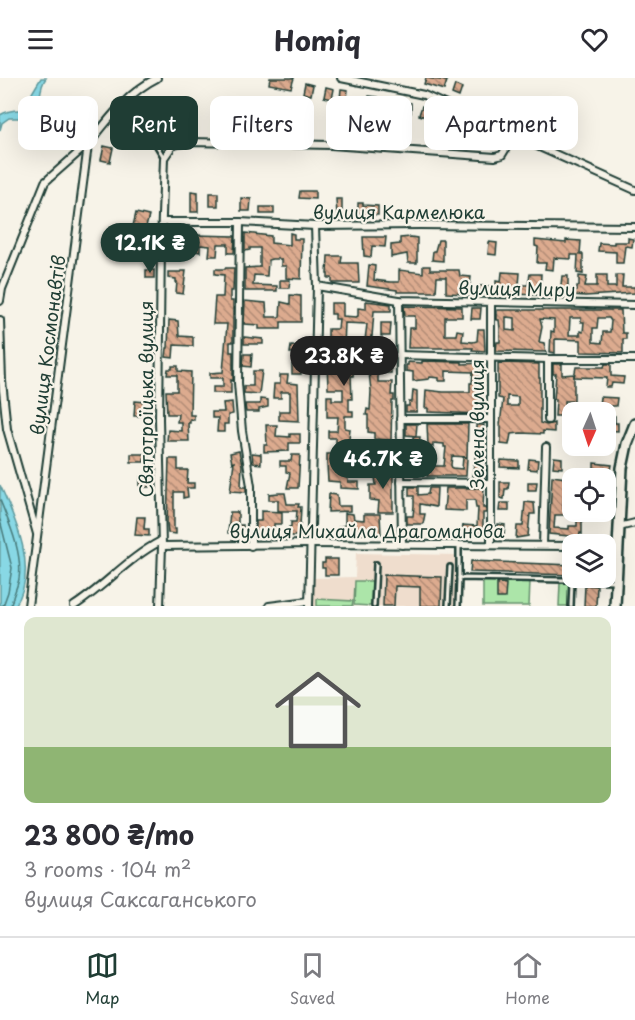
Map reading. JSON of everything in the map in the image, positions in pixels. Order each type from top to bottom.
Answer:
[{"type":"main road","points":[[616,581],[622,468],[627,444],[635,424]]},
{"type":"main road","points":[[615,606],[616,588]]},
{"type":"street","points":[[130,96],[157,78]]},
{"type":"street","points":[[341,78],[426,96]]},
{"type":"street","points":[[98,133],[110,118]]},
{"type":"street","points":[[164,158],[173,145],[190,142],[331,145],[495,157],[502,155],[505,150]]},
{"type":"street","points":[[0,301],[2,289],[45,183],[82,150]]},
{"type":"street","name":"вулиця Космонавтів","points":[[28,606],[87,150]]},
{"type":"street","points":[[547,150],[635,190]]},
{"type":"street","name":"Святотроїцька вулиця","points":[[160,606],[162,544],[159,419],[164,158]]},
{"type":"street","name":"вулиця Кармелюка","points":[[162,222],[240,222],[315,226],[635,227]]},
{"type":"street","points":[[240,222],[238,383],[242,431],[251,486],[251,546]]},
{"type":"street","points":[[269,606],[309,604],[317,286],[315,226]]},
{"type":"street","name":"вулиця Миру","points":[[317,286],[399,300],[635,305]]},
{"type":"street","points":[[399,300],[402,545]]},
{"type":"street","name":"Зелена вулиця","points":[[491,303],[491,545]]},
{"type":"street","points":[[0,320],[2,381],[7,429],[38,537]]},
{"type":"street","points":[[399,355],[635,359]]},
{"type":"street","points":[[548,359],[548,420]]},
{"type":"street","points":[[400,419],[491,419]]},
{"type":"street","points":[[543,545],[546,447]]},
{"type":"street","points":[[401,482],[491,483]]},
{"type":"street","points":[[619,526],[635,523]]},
{"type":"street","points":[[74,606],[88,597],[126,563],[146,549],[162,544]]},
{"type":"street","name":"вулиця Михайла Драгоманова","points":[[162,544],[562,546]]},
{"type":"lane","points":[[159,150],[164,158]]},
{"type":"lane","points":[[458,606],[460,544]]},
{"type":"lane","points":[[374,606],[376,564]]},
{"type":"lane","points":[[448,606],[450,567]]},
{"type":"lane","points":[[459,578],[562,580]]},
{"type":"lane","points":[[571,606],[572,588]]},
{"type":"shaded area","points":[[356,553],[457,555],[455,606],[312,606],[313,578],[355,577]]},
{"type":"green space","points":[[355,581],[372,581],[371,606],[354,605]]},
{"type":"green space","points":[[483,581],[530,581],[529,606],[483,606]]},
{"type":"green space","points":[[560,583],[562,583],[562,588],[571,588],[571,606],[559,606]]},
{"type":"green space","points":[[317,599],[353,601],[352,606],[317,606]]},
{"type":"water","points":[[41,78],[46,78],[40,96],[32,96]]},
{"type":"water","points":[[18,110],[18,118],[9,118],[2,123],[0,130],[0,115]]},
{"type":"water","points":[[0,485],[18,529],[25,562],[22,592],[15,606],[0,605]]},
{"type":"building","points":[[270,78],[294,78],[291,88],[269,84]]},
{"type":"building","points":[[426,78],[447,81],[444,90],[424,84]]},
{"type":"building","points":[[305,83],[313,85],[311,95],[303,93]]},
{"type":"building","points":[[455,85],[462,88],[459,96],[452,94]]},
{"type":"building","points":[[326,87],[334,89],[333,96],[324,97]]},
{"type":"building","points":[[341,89],[348,90],[347,96],[340,96]]},
{"type":"building","points":[[422,106],[424,107],[424,116],[419,115]]},
{"type":"building","points":[[104,146],[110,147],[110,150],[113,150],[110,162],[101,160]]},
{"type":"building","points":[[191,191],[198,192],[198,212],[191,212]]},
{"type":"building","points":[[300,191],[315,191],[315,199],[299,198]]},
{"type":"building","points":[[210,193],[218,193],[218,206],[210,206]]},
{"type":"building","points":[[241,198],[251,199],[250,211],[241,211]]},
{"type":"building","points":[[336,199],[342,199],[342,216],[337,216]]},
{"type":"building","points":[[358,203],[378,206],[378,215],[358,214]]},
{"type":"building","points":[[260,207],[274,207],[274,214],[260,214]]},
{"type":"building","points":[[136,213],[149,216],[145,231],[142,230],[138,254],[127,252]]},
{"type":"building","points":[[245,233],[271,236],[271,243],[290,245],[290,233],[294,234],[294,239],[302,239],[301,279],[286,278],[286,266],[281,266],[281,259],[272,259],[268,260],[267,276],[254,275],[253,285],[277,286],[277,291],[245,291],[245,268],[260,267],[260,248],[250,248],[245,251]]},
{"type":"building","points":[[171,235],[182,236],[178,247],[169,246]]},
{"type":"building","points":[[195,235],[235,236],[234,253],[228,253],[228,244],[218,244],[217,256],[209,256],[210,246],[200,245],[200,252],[195,251]]},
{"type":"building","points":[[363,237],[386,237],[385,247],[372,246],[371,257],[364,256]]},
{"type":"building","points":[[400,238],[417,238],[417,263],[408,263],[407,254],[391,257],[391,245],[400,244]]},
{"type":"building","points":[[628,238],[633,239],[632,247],[625,246],[623,263],[616,263],[616,252],[598,251],[599,243],[628,242]]},
{"type":"building","points":[[438,240],[443,240],[443,261],[432,260]]},
{"type":"building","points":[[535,240],[566,243],[566,240],[581,241],[583,274],[577,273],[578,255],[571,255],[571,259],[554,258],[553,270],[545,269],[546,263],[537,263],[538,247],[535,246]]},
{"type":"building","points":[[489,242],[497,243],[496,255],[488,254]]},
{"type":"building","points":[[328,256],[342,256],[341,263],[358,263],[359,283],[332,283],[332,278],[328,278],[327,274]]},
{"type":"building","points":[[369,265],[375,266],[374,280],[390,282],[399,282],[399,270],[423,273],[423,266],[430,266],[430,270],[459,270],[460,276],[471,277],[469,294],[446,293],[446,277],[437,277],[436,292],[397,292],[397,290],[367,286]]},
{"type":"building","points":[[234,268],[233,291],[230,291],[230,301],[233,301],[233,342],[230,342],[230,352],[233,352],[233,381],[231,380],[231,393],[213,393],[213,387],[223,387],[223,378],[210,378],[210,373],[223,372],[227,324],[213,324],[215,297],[223,297],[224,275],[215,274],[215,269]]},
{"type":"building","points":[[146,270],[154,270],[154,278],[146,278]]},
{"type":"building","points":[[186,271],[183,294],[176,293],[176,279],[168,278],[168,272]]},
{"type":"building","points":[[502,272],[520,273],[519,285],[528,285],[530,274],[541,274],[540,293],[538,295],[479,294],[479,286],[496,286],[496,281],[501,282]]},
{"type":"building","points":[[597,275],[607,275],[607,287],[616,287],[616,275],[623,275],[622,287],[635,287],[635,293],[585,296],[560,294],[562,276],[568,276],[568,290],[577,291],[579,276],[587,277],[585,286],[597,286]]},
{"type":"building","points":[[280,280],[290,280],[289,288],[280,288]]},
{"type":"building","points":[[290,295],[301,296],[301,322],[281,322],[281,329],[259,329],[259,325],[244,324],[245,301],[266,303],[267,317],[280,317],[281,302],[290,304]]},
{"type":"building","points":[[366,301],[391,304],[391,311],[374,311],[370,341],[365,340],[367,324],[345,323],[344,347],[353,348],[353,355],[338,355],[338,365],[354,365],[353,376],[351,376],[352,399],[349,399],[349,411],[353,411],[353,416],[345,416],[345,428],[350,429],[348,482],[359,482],[359,489],[340,488],[340,482],[328,481],[327,465],[327,454],[336,454],[336,438],[328,438],[328,431],[337,431],[338,417],[327,417],[327,396],[332,396],[332,400],[343,400],[343,389],[328,389],[327,362],[330,363],[330,339],[328,339],[328,329],[338,329],[339,319],[335,319],[335,314],[331,314],[331,303],[343,303],[343,316],[356,317],[358,308],[366,309]]},
{"type":"building","points":[[404,306],[462,307],[462,317],[445,317],[445,335],[456,335],[457,330],[463,331],[462,341],[473,342],[477,341],[478,329],[484,329],[485,351],[472,350],[473,348],[408,348],[409,328],[415,328],[415,316],[405,316]]},
{"type":"building","points":[[472,308],[481,308],[480,319],[471,319]]},
{"type":"building","points":[[497,310],[621,310],[622,333],[626,333],[626,339],[623,339],[623,353],[581,352],[581,340],[555,339],[555,353],[550,352],[554,320],[540,319],[542,327],[539,342],[544,343],[546,352],[496,351],[497,342],[500,342],[499,320],[497,320]],"holes":[[[506,317],[515,318],[515,331],[506,330]],[[570,318],[581,318],[581,322],[584,322],[583,332],[580,331],[580,335],[569,335]],[[598,318],[609,318],[611,321],[610,332],[603,332],[602,343],[593,342],[593,328],[597,328]]]},
{"type":"building","points":[[169,320],[178,321],[179,336],[193,337],[193,346],[174,345],[173,358],[166,357]]},
{"type":"building","points":[[381,323],[391,323],[390,336],[381,336]]},
{"type":"building","points":[[244,337],[263,339],[263,344],[244,344]]},
{"type":"building","points":[[381,345],[391,346],[391,356],[372,355],[373,349],[381,349]]},
{"type":"building","points":[[291,346],[302,347],[302,353],[290,353]]},
{"type":"building","points":[[244,354],[252,354],[251,367],[243,366]]},
{"type":"building","points":[[422,361],[483,363],[480,404],[484,404],[483,414],[428,412],[428,408],[425,408],[426,390],[470,392],[473,372],[446,371],[446,381],[430,377],[413,381],[413,372],[406,371],[406,365],[408,362],[422,363]]},
{"type":"building","points":[[368,363],[391,364],[391,373],[378,373],[378,382],[392,382],[391,395],[394,395],[394,401],[392,401],[391,440],[374,439],[374,433],[368,432],[368,415],[366,415],[367,409],[370,410],[371,391]]},
{"type":"building","points":[[498,363],[539,364],[540,423],[547,425],[554,423],[554,432],[511,434],[509,445],[501,444],[500,425],[503,399],[498,398]],"holes":[[[507,396],[518,397],[518,406],[507,406]]]},
{"type":"building","points":[[292,364],[301,365],[301,374],[292,374]]},
{"type":"building","points":[[553,364],[562,364],[562,375],[574,374],[574,401],[562,402],[562,416],[555,416],[556,374],[553,374]]},
{"type":"building","points":[[605,364],[611,364],[611,376],[624,377],[623,384],[612,383],[611,387],[606,387],[607,378],[574,377],[576,367],[604,367]]},
{"type":"building","points":[[172,366],[178,366],[178,371],[191,372],[190,415],[194,415],[194,420],[190,419],[188,423],[189,441],[167,441],[168,430],[181,431],[181,422],[177,422],[178,414],[167,414],[166,391],[177,391],[177,375],[167,375],[168,369],[172,369]]},
{"type":"building","points":[[253,371],[262,371],[259,394],[244,393],[244,386],[253,386]]},
{"type":"building","points":[[280,375],[288,375],[287,383],[298,384],[299,421],[279,420],[279,411],[290,411],[290,392],[281,392],[281,398],[273,398],[274,384],[280,384]]},
{"type":"building","points":[[413,390],[417,391],[417,412],[406,412],[406,406],[412,402]]},
{"type":"building","points":[[600,397],[617,398],[616,406],[616,402],[599,402]]},
{"type":"building","points":[[260,399],[268,400],[268,407],[259,409],[259,412],[246,412],[245,404],[260,404]]},
{"type":"building","points":[[135,401],[150,404],[149,413],[134,416]]},
{"type":"building","points":[[232,402],[233,414],[228,415],[228,424],[224,424],[224,432],[217,432],[218,418],[212,418],[212,412],[224,412],[223,403]]},
{"type":"building","points":[[406,424],[417,424],[416,436],[406,435]]},
{"type":"building","points":[[427,424],[468,424],[467,457],[452,456],[451,465],[452,468],[462,469],[463,457],[467,458],[466,476],[427,476],[429,466],[444,466],[446,447],[444,444],[433,443],[433,447],[428,446]]},
{"type":"building","points":[[266,425],[277,425],[276,436],[290,437],[290,434],[300,434],[300,443],[289,443],[289,451],[264,452],[264,445],[267,445]]},
{"type":"building","points":[[476,425],[484,425],[483,434],[476,434]]},
{"type":"building","points":[[413,437],[420,437],[419,449],[413,448]]},
{"type":"building","points":[[477,447],[486,448],[486,457],[482,457],[481,466],[486,466],[485,477],[472,476]]},
{"type":"building","points":[[239,451],[242,465],[241,487],[246,487],[246,492],[230,491],[234,462],[232,463],[230,453]]},
{"type":"building","points":[[375,451],[393,451],[392,459],[375,460]]},
{"type":"building","points":[[252,453],[261,454],[261,464],[253,463]]},
{"type":"building","points":[[131,454],[149,454],[149,459],[144,459],[144,462],[131,462]]},
{"type":"building","points":[[292,455],[300,455],[298,488],[287,488],[290,473],[286,472],[286,466],[280,466],[280,461],[291,461]]},
{"type":"building","points":[[554,457],[562,458],[562,468],[553,467]]},
{"type":"building","points":[[169,459],[178,459],[178,470],[188,470],[187,483],[194,483],[194,488],[187,488],[188,497],[183,498],[183,492],[174,492],[176,534],[168,533],[167,523]]},
{"type":"building","points":[[529,459],[538,460],[537,470],[528,469]]},
{"type":"building","points":[[501,460],[519,461],[519,468],[500,467]]},
{"type":"building","points":[[594,463],[612,465],[611,468],[594,468]]},
{"type":"building","points":[[374,468],[393,469],[393,512],[378,512],[379,501],[370,500],[370,485],[376,485]]},
{"type":"building","points":[[552,476],[562,477],[562,515],[555,515],[554,528],[569,529],[569,526],[577,526],[577,522],[582,522],[582,534],[549,534]]},
{"type":"building","points":[[140,477],[149,477],[149,487],[140,487]]},
{"type":"building","points":[[500,482],[509,482],[508,489],[505,489],[504,499],[500,498]]},
{"type":"building","points":[[528,482],[537,482],[536,490],[528,490]]},
{"type":"building","points":[[409,487],[418,487],[418,495],[428,494],[429,488],[437,488],[436,507],[420,504],[420,514],[425,514],[423,524],[407,524],[407,516],[413,516],[414,505],[414,496],[409,496]]},
{"type":"building","points":[[446,488],[484,488],[483,508],[486,508],[486,513],[483,513],[483,535],[462,532],[463,525],[477,526],[478,508],[476,508],[475,500],[466,500],[466,511],[444,510]]},
{"type":"building","points":[[285,493],[287,504],[299,504],[298,507],[301,507],[298,536],[288,536],[291,522],[296,522],[297,511],[278,511],[278,500],[269,500],[269,494]]},
{"type":"building","points":[[329,494],[337,495],[338,506],[350,506],[350,511],[328,512]]},
{"type":"building","points":[[525,502],[534,503],[535,514],[530,514],[528,536],[516,538],[517,526],[523,526]]},
{"type":"building","points":[[500,503],[509,503],[509,511],[499,511]]},
{"type":"building","points":[[261,511],[282,512],[282,524],[274,524],[274,538],[256,535],[256,521],[261,521]]},
{"type":"building","points":[[230,512],[238,512],[238,525],[243,525],[243,533],[228,533]]},
{"type":"building","points":[[345,513],[353,514],[354,519],[364,520],[364,514],[380,514],[381,534],[342,534],[339,527],[345,525]]},
{"type":"building","points":[[137,517],[145,517],[144,529],[149,529],[149,536],[135,535]]},
{"type":"building","points":[[498,524],[505,525],[504,536],[498,535]]},
{"type":"building","points":[[325,559],[338,559],[338,575],[325,575],[322,563],[325,563]]},
{"type":"building","points":[[471,561],[562,565],[562,575],[470,572]]},
{"type":"building","points":[[384,575],[442,577],[441,606],[420,606],[420,587],[395,586],[394,606],[383,606]]},
{"type":"building","points":[[497,583],[506,584],[505,598],[497,598]]},
{"type":"building","points":[[585,588],[597,588],[596,606],[584,606]]}]
